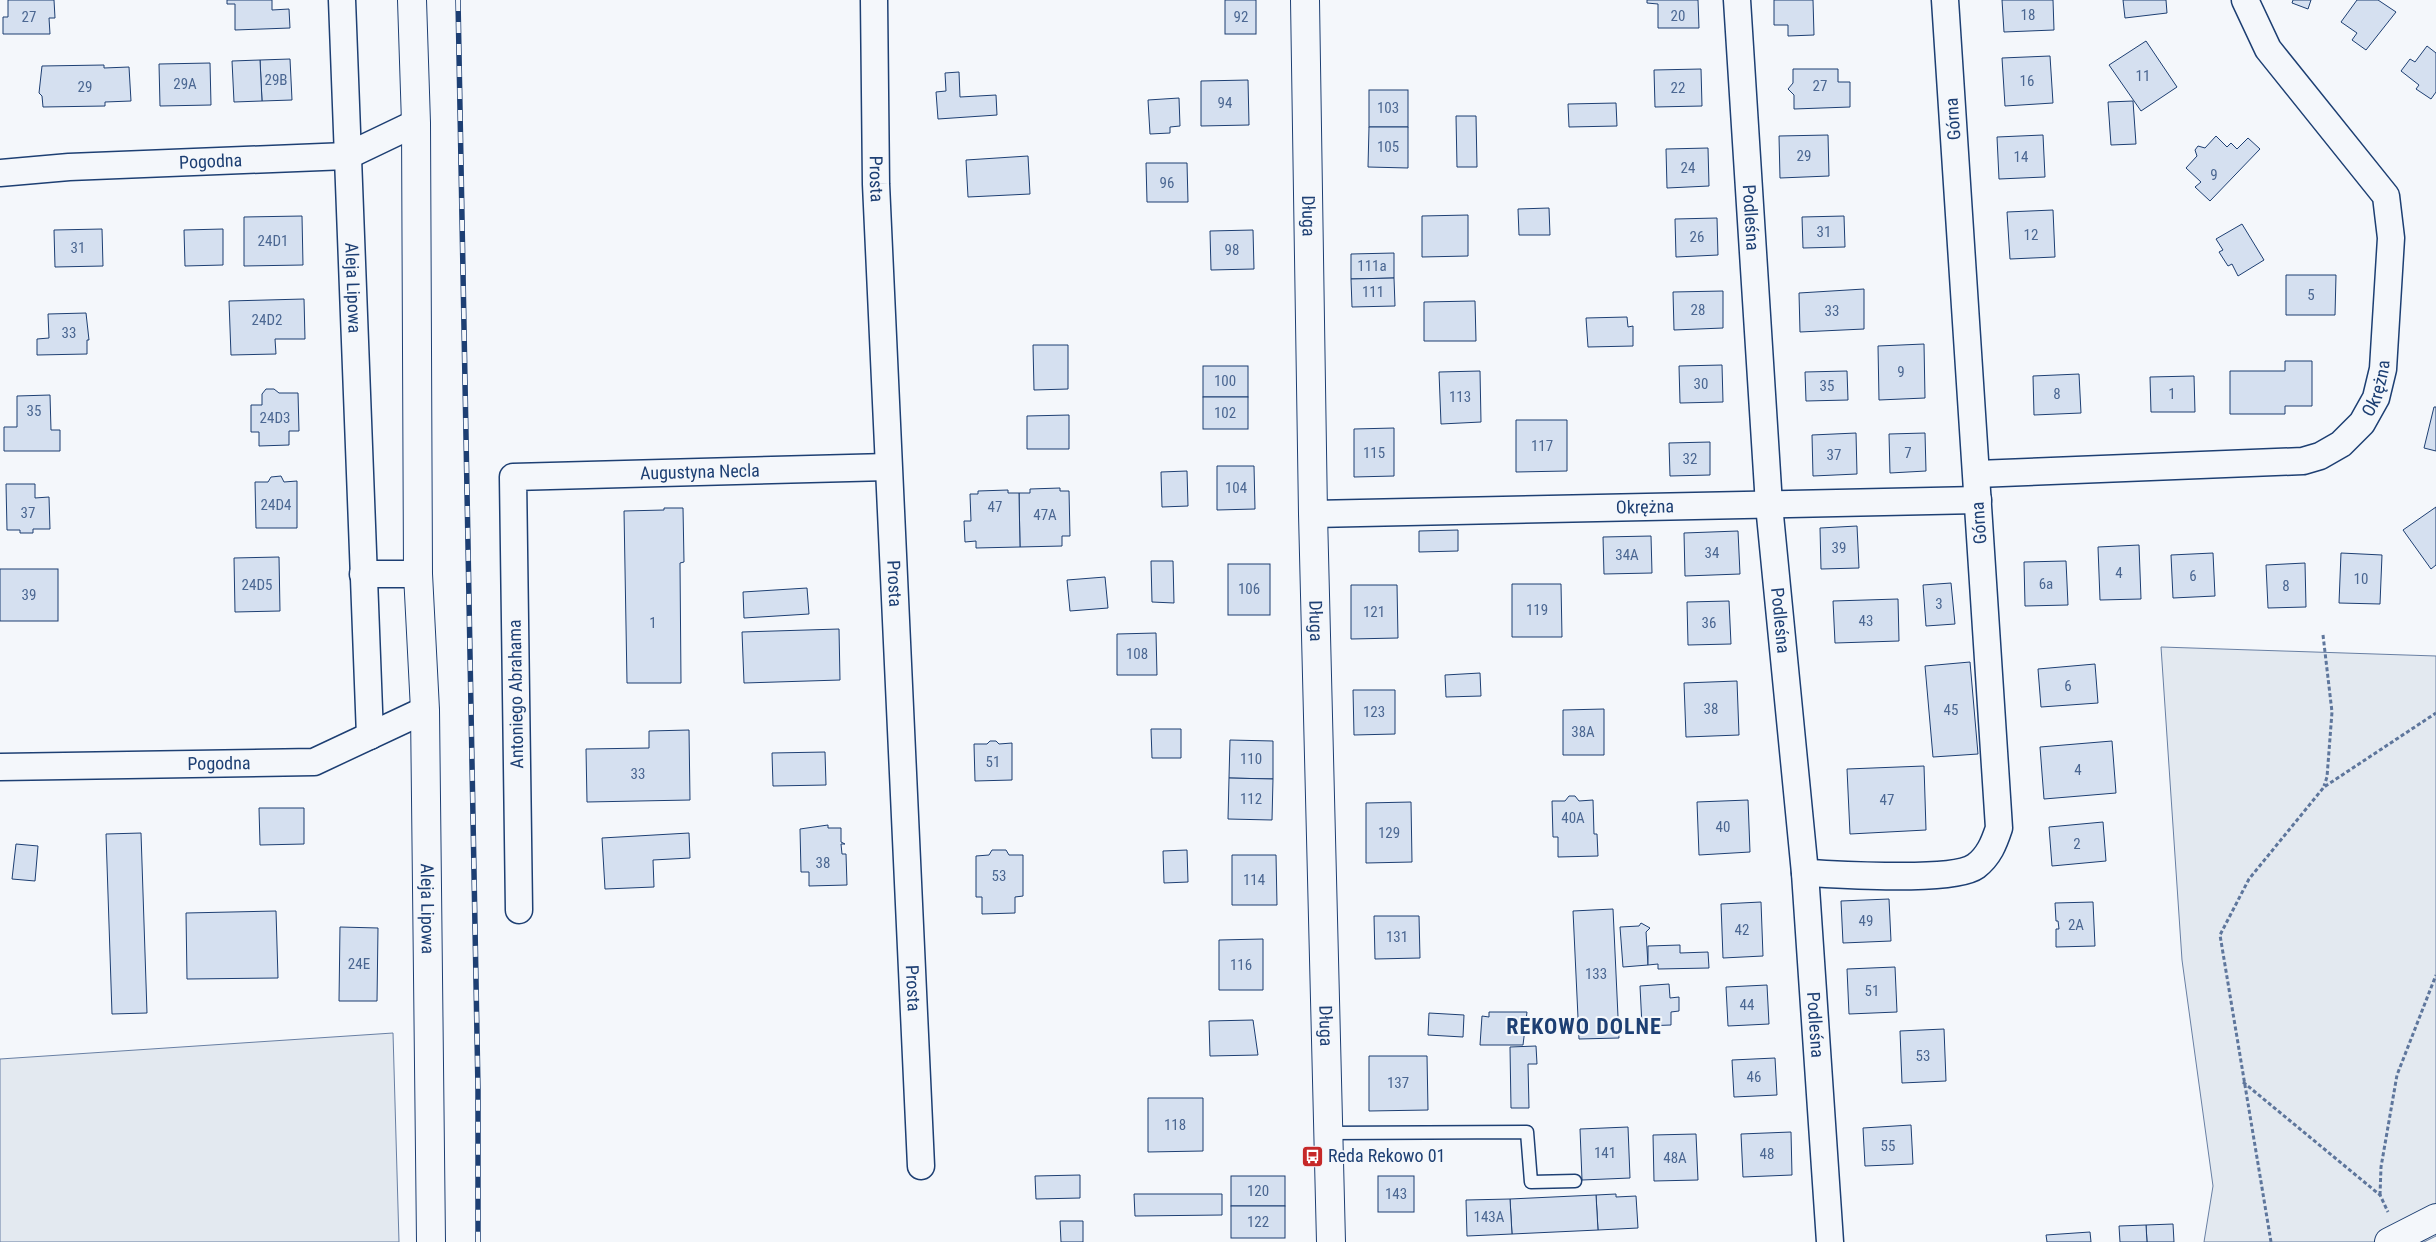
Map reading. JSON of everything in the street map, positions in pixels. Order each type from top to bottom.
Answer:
[{"type":"street","name":"Aleja Lipowa","points":[[342,0],[370,736]]},
{"type":"street","name":"Aleja Lipowa","points":[[412,0],[416,124],[418,574],[425,710],[431,1242]]},
{"type":"street","name":"Prosta","points":[[874,0],[876,184],[921,1166]]},
{"type":"street","name":"Długa","points":[[1305,0],[1313,514],[1331,1242]]},
{"type":"street","name":"Podleśna","points":[[1737,0],[1770,505],[1805,873],[1830,1242]]},
{"type":"street","name":"Górna","points":[[1805,873],[1944,876],[1974,868],[1991,852],[1999,828],[1945,0]]},
{"type":"street","name":"Okrężna","points":[[1977,474],[2302,461],[2320,456],[2342,444],[2362,423],[2376,398],[2383,369],[2391,238],[2386,196],[2268,49],[2245,0]]},
{"type":"street","name":"Pogodna","points":[[0,173],[69,167],[347,156],[416,124]]},
{"type":"street","name":"Augustyna Necla","points":[[513,478],[888,467]]},
{"type":"street","name":"Antoniego Abrahama","points":[[513,478],[519,910]]},
{"type":"street","name":"Okrężna","points":[[1313,514],[1978,500]]},
{"type":"street","points":[[363,574],[418,574]]},
{"type":"street","name":"Pogodna","points":[[0,767],[314,762],[425,710]]},
{"type":"street","points":[[2394,1240],[2436,1218]]},
{"type":"lane","points":[[1328,1133],[1527,1132],[1531,1182],[1575,1181]]},
{"type":"path","points":[[2323,635],[2332,712],[2327,777],[2324,787]]},
{"type":"path","points":[[2271,1242],[2220,935],[2249,880],[2324,787],[2436,713]]},
{"type":"path","points":[[2394,1240],[2380,1195],[2381,1167],[2397,1075],[2436,975]]},
{"type":"path","points":[[2243,1081],[2380,1195]]},
{"type":"shaded area","points":[[2161,647],[2436,656],[2436,1236],[2424,1242],[2204,1242],[2213,1186],[2182,960]]},
{"type":"shaded area","points":[[393,1033],[399,1242],[0,1242],[0,1059]]},
{"type":"building","points":[[8,0],[54,0],[55,18],[49,18],[50,34],[3,34],[3,17],[8,17]]},
{"type":"building","points":[[227,0],[272,0],[272,10],[289,9],[290,28],[235,30],[235,4],[227,4]]},
{"type":"building","points":[[1225,0],[1256,0],[1256,34],[1225,34]]},
{"type":"building","points":[[1647,0],[1698,0],[1699,28],[1658,28],[1658,4],[1647,3]]},
{"type":"building","points":[[1774,0],[1813,0],[1814,35],[1788,36],[1788,25],[1774,25]]},
{"type":"building","points":[[2002,0],[2053,0],[2054,30],[2004,32]]},
{"type":"building","points":[[2123,0],[2166,0],[2167,13],[2125,18]]},
{"type":"building","points":[[2293,0],[2311,0],[2308,9],[2292,3]]},
{"type":"building","points":[[2357,0],[2378,0],[2396,12],[2366,50],[2352,40],[2357,33],[2341,22]]},
{"type":"building","points":[[2146,41],[2177,87],[2141,111],[2109,65]]},
{"type":"building","points":[[2427,46],[2436,53],[2436,92],[2431,99],[2416,89],[2419,85],[2401,71],[2410,59],[2415,62]]},
{"type":"building","points":[[2050,56],[2053,103],[2005,106],[2002,58]]},
{"type":"building","points":[[290,59],[292,100],[262,101],[260,60]]},
{"type":"building","points":[[260,60],[262,101],[234,102],[232,61]]},
{"type":"building","points":[[210,63],[211,105],[160,106],[159,64]]},
{"type":"building","points":[[104,65],[104,68],[129,67],[131,101],[105,102],[105,106],[43,107],[42,96],[39,93],[42,66]]},
{"type":"building","points":[[1701,69],[1702,106],[1655,107],[1654,70]]},
{"type":"building","points":[[1793,69],[1838,69],[1838,82],[1850,82],[1850,107],[1794,109],[1794,95],[1788,89],[1793,83]]},
{"type":"building","points":[[959,72],[960,97],[996,95],[997,115],[938,119],[936,92],[946,91],[945,73]]},
{"type":"building","points":[[1248,80],[1249,125],[1201,126],[1201,81]]},
{"type":"building","points":[[1369,90],[1408,90],[1408,127],[1369,127]]},
{"type":"building","points":[[1179,98],[1180,126],[1170,127],[1170,133],[1150,134],[1148,100]]},
{"type":"building","points":[[2133,101],[2136,144],[2111,145],[2108,102]]},
{"type":"building","points":[[1616,103],[1617,126],[1569,127],[1568,104]]},
{"type":"building","points":[[1456,116],[1476,116],[1477,167],[1457,167]]},
{"type":"building","points":[[1369,127],[1408,127],[1408,168],[1368,167]]},
{"type":"building","points":[[1828,135],[1829,176],[1780,178],[1779,136]]},
{"type":"building","points":[[2043,135],[2045,177],[1999,179],[1997,137]]},
{"type":"building","points":[[2216,136],[2227,147],[2231,143],[2237,149],[2248,138],[2260,149],[2210,201],[2195,187],[2201,182],[2186,168],[2197,156],[2195,150],[2198,146],[2205,148]]},
{"type":"building","points":[[1708,148],[1709,186],[1667,188],[1666,149]]},
{"type":"building","points":[[1028,156],[1030,194],[968,197],[966,160]]},
{"type":"building","points":[[1146,163],[1187,163],[1188,202],[1147,202]]},
{"type":"building","points":[[1549,208],[1550,235],[1519,235],[1518,209]]},
{"type":"building","points":[[2053,210],[2055,257],[2010,259],[2007,212]]},
{"type":"building","points":[[1468,215],[1468,256],[1422,257],[1422,216]]},
{"type":"building","points":[[302,216],[303,265],[244,266],[244,217]]},
{"type":"building","points":[[1844,216],[1845,247],[1803,248],[1802,217]]},
{"type":"building","points":[[1717,218],[1718,255],[1676,257],[1675,219]]},
{"type":"building","points":[[2242,224],[2264,260],[2238,276],[2232,264],[2228,266],[2219,252],[2223,250],[2216,239]]},
{"type":"building","points":[[102,229],[103,266],[55,267],[54,230]]},
{"type":"building","points":[[223,229],[223,265],[185,266],[184,230]]},
{"type":"building","points":[[1253,230],[1254,269],[1211,270],[1210,231]]},
{"type":"building","points":[[1394,253],[1394,278],[1351,279],[1351,254]]},
{"type":"building","points":[[2286,275],[2336,275],[2335,315],[2286,315]]},
{"type":"building","points":[[1394,278],[1395,306],[1352,307],[1351,279]]},
{"type":"building","points":[[1864,289],[1864,329],[1800,332],[1799,293]]},
{"type":"building","points":[[1723,291],[1723,328],[1674,330],[1673,292]]},
{"type":"building","points":[[304,299],[305,339],[275,339],[276,354],[231,355],[229,301]]},
{"type":"building","points":[[1475,301],[1476,341],[1424,341],[1424,302]]},
{"type":"building","points":[[86,313],[89,340],[87,340],[87,354],[37,355],[37,339],[49,338],[48,314]]},
{"type":"building","points":[[1627,317],[1628,327],[1633,326],[1633,346],[1588,347],[1586,318]]},
{"type":"building","points":[[1924,344],[1925,398],[1879,400],[1878,346]]},
{"type":"building","points":[[1033,345],[1068,345],[1068,389],[1034,390]]},
{"type":"building","points":[[2285,361],[2312,361],[2312,406],[2285,406],[2285,414],[2230,414],[2230,371],[2285,371]]},
{"type":"building","points":[[1722,365],[1723,402],[1680,403],[1679,366]]},
{"type":"building","points":[[1203,366],[1248,366],[1248,397],[1203,397]]},
{"type":"building","points":[[1480,371],[1481,422],[1441,424],[1439,372]]},
{"type":"building","points":[[1847,371],[1848,400],[1806,401],[1805,372]]},
{"type":"building","points":[[2079,374],[2081,413],[2034,415],[2033,376]]},
{"type":"building","points":[[2194,376],[2195,412],[2151,412],[2150,377]]},
{"type":"building","points":[[266,389],[274,389],[279,393],[298,393],[299,431],[289,431],[289,445],[259,446],[259,432],[251,432],[251,405],[262,405],[262,394]]},
{"type":"building","points":[[50,395],[51,430],[60,430],[60,451],[4,451],[4,427],[17,427],[17,396]]},
{"type":"building","points":[[1203,397],[1248,397],[1248,429],[1203,429]]},
{"type":"building","points":[[2434,407],[2436,407],[2436,451],[2424,448]]},
{"type":"building","points":[[1069,415],[1069,449],[1027,449],[1027,416]]},
{"type":"building","points":[[1516,420],[1567,420],[1567,471],[1516,472]]},
{"type":"building","points":[[1394,428],[1394,476],[1354,477],[1354,429]]},
{"type":"building","points":[[1856,433],[1857,474],[1813,476],[1812,435]]},
{"type":"building","points":[[1925,433],[1926,471],[1890,473],[1889,434]]},
{"type":"building","points":[[1710,442],[1710,475],[1670,476],[1669,443]]},
{"type":"building","points":[[1217,466],[1254,466],[1255,509],[1217,510]]},
{"type":"building","points":[[1187,471],[1188,506],[1162,507],[1161,472]]},
{"type":"building","points":[[281,476],[284,482],[297,481],[297,528],[256,528],[255,482],[268,482],[271,477]]},
{"type":"building","points":[[6,484],[35,484],[35,498],[49,497],[50,529],[33,529],[33,533],[7,530]]},
{"type":"building","points":[[1060,488],[1060,491],[1069,491],[1070,536],[1062,536],[1062,546],[1020,547],[1019,493],[1030,493],[1030,489]]},
{"type":"building","points":[[1008,490],[1008,493],[1019,493],[1020,547],[976,548],[976,541],[965,542],[964,521],[971,521],[970,494],[978,494],[978,491]]},
{"type":"building","points":[[2436,507],[2436,565],[2431,569],[2403,530]]},
{"type":"building","points":[[664,508],[683,508],[684,562],[680,563],[681,683],[627,683],[624,511],[664,510]]},
{"type":"building","points":[[1857,526],[1859,568],[1821,569],[1820,528]]},
{"type":"building","points":[[1458,530],[1458,551],[1419,552],[1419,531]]},
{"type":"building","points":[[1738,531],[1740,574],[1685,576],[1684,533]]},
{"type":"building","points":[[1651,536],[1652,573],[1604,574],[1603,537]]},
{"type":"building","points":[[2139,545],[2141,599],[2100,600],[2098,547]]},
{"type":"building","points":[[2213,553],[2215,596],[2173,598],[2171,555]]},
{"type":"building","points":[[2341,553],[2382,555],[2380,604],[2339,603]]},
{"type":"building","points":[[279,557],[280,611],[235,612],[234,558]]},
{"type":"building","points":[[1151,561],[1173,561],[1174,603],[1152,602]]},
{"type":"building","points":[[2066,561],[2068,605],[2025,606],[2024,562]]},
{"type":"building","points":[[2305,563],[2306,607],[2268,608],[2266,565]]},
{"type":"building","points":[[1228,564],[1270,564],[1270,615],[1228,615]]},
{"type":"building","points":[[0,569],[58,569],[58,621],[0,621]]},
{"type":"building","points":[[1105,577],[1108,608],[1070,611],[1067,580]]},
{"type":"building","points":[[1951,583],[1955,624],[1926,626],[1923,585]]},
{"type":"building","points":[[1512,584],[1561,584],[1562,637],[1512,637]]},
{"type":"building","points":[[1351,585],[1397,585],[1398,638],[1351,639]]},
{"type":"building","points":[[807,588],[809,614],[744,618],[743,592]]},
{"type":"building","points":[[1898,599],[1899,641],[1835,643],[1833,601]]},
{"type":"building","points":[[1729,601],[1731,644],[1688,645],[1687,602]]},
{"type":"building","points":[[839,629],[840,680],[744,683],[742,632]]},
{"type":"building","points":[[1156,633],[1157,675],[1117,675],[1117,634]]},
{"type":"building","points":[[1970,662],[1978,754],[1933,757],[1925,666]]},
{"type":"building","points":[[2095,664],[2098,703],[2041,707],[2038,669]]},
{"type":"building","points":[[1480,673],[1481,696],[1446,697],[1445,675]]},
{"type":"building","points":[[1737,681],[1739,735],[1686,737],[1684,683]]},
{"type":"building","points":[[1353,690],[1395,690],[1395,734],[1354,735]]},
{"type":"building","points":[[1604,709],[1604,755],[1563,755],[1563,710]]},
{"type":"building","points":[[1151,729],[1181,729],[1181,758],[1152,758]]},
{"type":"building","points":[[689,730],[690,800],[587,802],[586,749],[649,748],[649,731]]},
{"type":"building","points":[[1230,740],[1273,741],[1273,779],[1229,778]]},
{"type":"building","points":[[990,741],[996,741],[999,744],[1012,743],[1012,780],[975,781],[974,744],[987,744]]},
{"type":"building","points":[[2112,741],[2116,793],[2044,799],[2040,747]]},
{"type":"building","points":[[825,752],[826,785],[773,786],[772,753]]},
{"type":"building","points":[[1924,766],[1926,830],[1850,834],[1847,769]]},
{"type":"building","points":[[1229,778],[1273,779],[1272,820],[1228,819]]},
{"type":"building","points":[[1569,796],[1575,796],[1579,801],[1593,800],[1594,834],[1597,834],[1598,856],[1558,857],[1558,837],[1553,837],[1552,801],[1565,801]]},
{"type":"building","points":[[1748,800],[1750,852],[1699,855],[1697,802]]},
{"type":"building","points":[[1411,802],[1412,862],[1366,863],[1366,803]]},
{"type":"building","points":[[259,808],[304,808],[304,844],[260,845]]},
{"type":"building","points":[[2103,822],[2106,861],[2052,866],[2049,827]]},
{"type":"building","points":[[828,825],[828,828],[841,828],[841,842],[845,844],[841,844],[842,854],[846,854],[847,885],[809,886],[809,872],[801,872],[800,829]]},
{"type":"building","points":[[141,833],[147,1013],[112,1014],[106,834]]},
{"type":"building","points":[[689,833],[690,858],[653,860],[654,887],[605,889],[602,838]]},
{"type":"building","points":[[16,844],[38,846],[35,881],[12,879]]},
{"type":"building","points":[[992,850],[1006,850],[1009,855],[1023,855],[1023,896],[1015,897],[1015,913],[982,914],[982,897],[976,897],[976,856],[989,855]]},
{"type":"building","points":[[1187,850],[1188,882],[1164,883],[1163,851]]},
{"type":"building","points":[[1232,855],[1276,855],[1277,905],[1232,905]]},
{"type":"building","points":[[1889,899],[1891,941],[1843,943],[1841,901]]},
{"type":"building","points":[[1761,902],[1763,956],[1723,958],[1721,904]]},
{"type":"building","points":[[2093,902],[2095,946],[2056,947],[2056,929],[2059,929],[2058,921],[2056,921],[2055,903]]},
{"type":"building","points":[[1613,909],[1619,1038],[1579,1039],[1573,911]]},
{"type":"building","points":[[276,911],[278,978],[187,979],[186,913]]},
{"type":"building","points":[[1374,916],[1419,916],[1420,958],[1375,959]]},
{"type":"building","points":[[1641,923],[1650,928],[1646,932],[1648,965],[1623,967],[1620,927],[1639,926]]},
{"type":"building","points":[[340,927],[378,928],[377,1001],[339,1001]]},
{"type":"building","points":[[1263,939],[1263,990],[1219,990],[1219,940]]},
{"type":"building","points":[[1680,945],[1680,953],[1708,952],[1709,968],[1658,969],[1658,964],[1648,965],[1648,946]]},
{"type":"building","points":[[1895,967],[1897,1012],[1849,1014],[1847,969]]},
{"type":"building","points":[[1669,984],[1670,998],[1679,997],[1679,1011],[1671,1012],[1671,1025],[1642,1026],[1640,986]]},
{"type":"building","points":[[1767,985],[1769,1024],[1728,1026],[1726,987]]},
{"type":"building","points":[[1489,1012],[1527,1012],[1523,1045],[1480,1045],[1482,1016],[1489,1017]]},
{"type":"building","points":[[1429,1013],[1464,1015],[1463,1037],[1428,1035]]},
{"type":"building","points":[[1253,1020],[1258,1055],[1210,1056],[1209,1021]]},
{"type":"building","points":[[1944,1029],[1946,1081],[1902,1083],[1900,1031]]},
{"type":"building","points":[[1536,1046],[1537,1064],[1528,1064],[1529,1108],[1511,1108],[1510,1047]]},
{"type":"building","points":[[1369,1056],[1427,1056],[1428,1110],[1369,1111]]},
{"type":"building","points":[[1775,1058],[1777,1095],[1734,1097],[1732,1060]]},
{"type":"building","points":[[1148,1098],[1203,1098],[1203,1151],[1148,1152]]},
{"type":"building","points":[[1911,1125],[1913,1164],[1865,1166],[1863,1128]]},
{"type":"building","points":[[1628,1127],[1630,1178],[1582,1180],[1580,1129]]},
{"type":"building","points":[[1791,1132],[1792,1175],[1743,1177],[1741,1134]]},
{"type":"building","points":[[1696,1134],[1698,1180],[1654,1181],[1653,1135]]},
{"type":"building","points":[[1080,1175],[1080,1198],[1036,1199],[1035,1176]]},
{"type":"building","points":[[1231,1176],[1285,1176],[1285,1206],[1231,1206]]},
{"type":"building","points":[[1378,1176],[1414,1176],[1414,1212],[1378,1212]]},
{"type":"building","points":[[1134,1194],[1222,1194],[1222,1215],[1135,1216]]},
{"type":"building","points":[[1616,1194],[1616,1197],[1636,1196],[1638,1228],[1598,1230],[1596,1195]]},
{"type":"building","points":[[1596,1195],[1598,1230],[1512,1234],[1510,1199]]},
{"type":"building","points":[[1510,1199],[1512,1234],[1467,1236],[1466,1200]]},
{"type":"building","points":[[1231,1206],[1285,1206],[1285,1238],[1231,1238]]},
{"type":"building","points":[[1060,1221],[1083,1221],[1083,1242],[1061,1242]]},
{"type":"building","points":[[2173,1224],[2174,1242],[2147,1242],[2146,1225]]},
{"type":"building","points":[[2146,1225],[2147,1242],[2120,1242],[2119,1226]]},
{"type":"building","points":[[2090,1232],[2091,1242],[2047,1242],[2046,1235]]},
{"type":"railway","points":[[458,0],[478,1090],[478,1242]]},
{"type":"place","name":"Reda Rekowo 01","points":[[1312,1156]]},
{"type":"district","name":"REKOWO DOLNE","points":[[1584,1026]]}]
